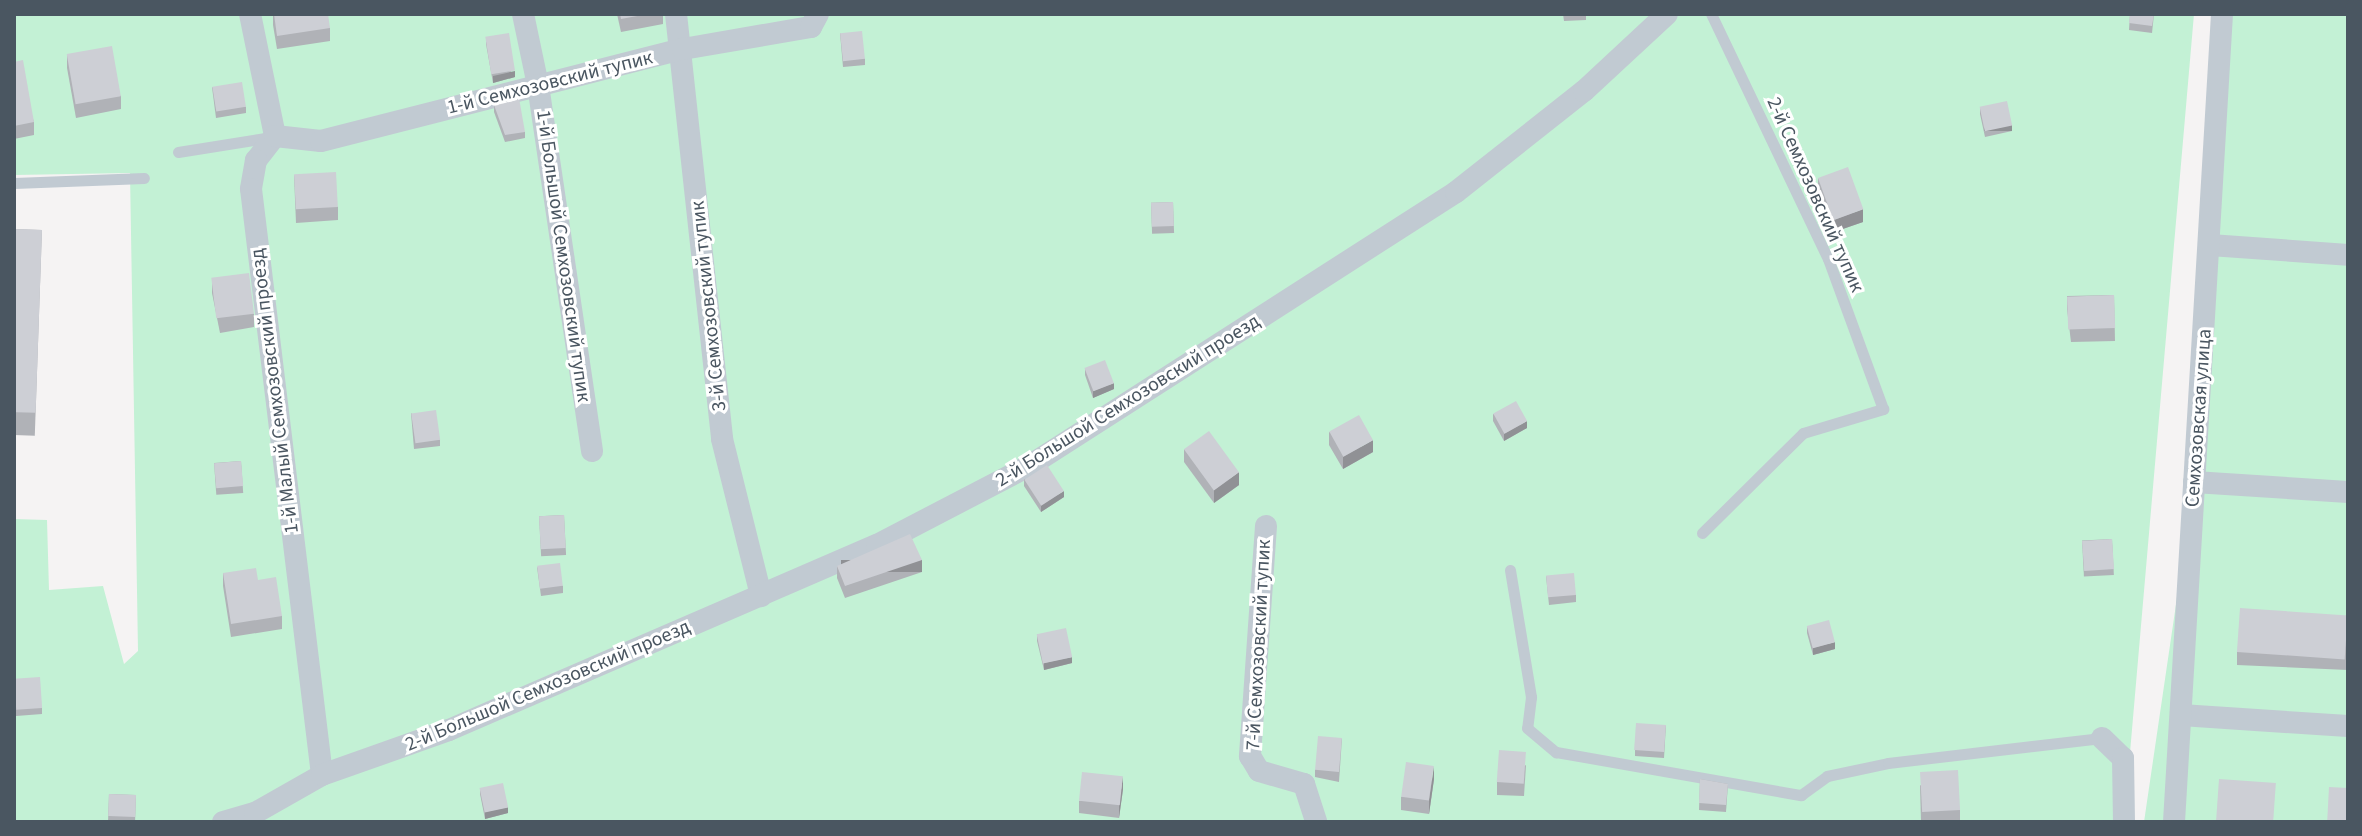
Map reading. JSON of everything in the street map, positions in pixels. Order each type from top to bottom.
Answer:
[{"type":"street","points":[[250,14],[275,136]]},
{"type":"street","name":"1-й Большой Семхозовский тупик","points":[[523,14],[538,85],[592,451]]},
{"type":"street","name":"3-й Семхозовский тупик","points":[[676,14],[683,49],[722,439],[761,596]]},
{"type":"street","name":"1-й Семхозовский тупик","points":[[275,136],[321,141],[683,49],[811,27],[818,14]]},
{"type":"street","name":"2-й Большой Семхозовский проезд","points":[[223,822],[255,813],[322,775],[449,730],[877,545],[1029,466],[1456,192],[1584,91],[1667,14]]},
{"type":"street","name":"Семхозовская улица","points":[[2174,822],[2222,14]]},
{"type":"street","name":"1-й Малый Семхозовский проезд","points":[[275,136],[256,160],[251,189],[322,775]]},
{"type":"street","points":[[2210,245],[2348,255]]},
{"type":"street","points":[[2194,482],[2348,492]]},
{"type":"street","name":"7-й Семхозовский тупик","points":[[1266,526],[1250,756],[1259,771],[1304,784],[1316,822]]},
{"type":"street","points":[[2181,715],[2348,726]]},
{"type":"street","points":[[2102,738],[2123,758],[2124,822]]},
{"type":"lane","name":"2-й Семхозовский тупик","points":[[1702,533],[1803,433],[1883,409],[1828,259],[1711,14]]},
{"type":"lane","points":[[178,152],[275,136]]},
{"type":"lane","points":[[14,183],[144,178]]},
{"type":"lane","points":[[1510,570],[1531,697],[1527,728],[1556,752],[1801,795],[1827,776],[1888,763],[2102,738]]},
{"type":"green space","points":[[14,14],[2194,14],[2124,822],[14,822],[14,519],[47,520],[49,590],[103,586],[124,664],[138,651],[130,173],[14,175]]},
{"type":"green space","points":[[2222,14],[2348,14],[2348,822],[2144,822],[2194,482]]},
{"type":"building","points":[[274,14],[328,14],[330,28],[277,36]]},
{"type":"building","points":[[620,14],[648,14],[621,19]]},
{"type":"building","points":[[2130,14],[2154,14],[2152,26],[2129,23]]},
{"type":"building","points":[[862,31],[865,59],[843,61],[840,33]]},
{"type":"building","points":[[509,33],[515,71],[491,74],[485,37]]},
{"type":"building","points":[[112,46],[121,96],[76,104],[67,54]]},
{"type":"building","points":[[23,60],[34,122],[14,126],[14,62]]},
{"type":"building","points":[[242,82],[246,107],[216,111],[212,87]]},
{"type":"building","points":[[519,98],[525,132],[505,135],[494,105]]},
{"type":"building","points":[[2007,101],[2012,125],[1985,131],[1980,107]]},
{"type":"building","points":[[1848,167],[1863,209],[1833,220],[1818,178]]},
{"type":"building","points":[[336,172],[338,207],[296,209],[294,174]]},
{"type":"building","points":[[1173,202],[1174,226],[1152,227],[1151,203]]},
{"type":"building","points":[[14,229],[42,230],[36,413],[14,412]]},
{"type":"building","points":[[249,273],[254,314],[216,318],[211,278]]},
{"type":"building","points":[[2114,295],[2115,328],[2068,330],[2067,297]]},
{"type":"building","points":[[1105,360],[1114,383],[1093,391],[1084,368]]},
{"type":"building","points":[[1516,401],[1527,421],[1504,434],[1493,414]]},
{"type":"building","points":[[436,410],[440,440],[415,443],[411,413]]},
{"type":"building","points":[[1359,415],[1373,440],[1343,457],[1329,431]]},
{"type":"building","points":[[1209,431],[1239,472],[1214,490],[1184,449]]},
{"type":"building","points":[[241,461],[243,486],[216,488],[214,463]]},
{"type":"building","points":[[1047,465],[1064,491],[1041,506],[1024,480]]},
{"type":"building","points":[[564,515],[566,548],[541,549],[539,516]]},
{"type":"building","points":[[910,534],[922,560],[845,586],[837,566]]},
{"type":"building","points":[[2112,539],[2114,569],[2084,571],[2082,541]]},
{"type":"building","points":[[560,563],[563,586],[540,589],[537,566]]},
{"type":"building","points":[[256,568],[258,580],[276,577],[282,616],[231,624],[223,573]]},
{"type":"building","points":[[1574,573],[1576,595],[1548,597],[1546,575]]},
{"type":"building","points":[[2240,608],[2348,616],[2345,659],[2237,652]]},
{"type":"building","points":[[1829,620],[1835,642],[1813,648],[1807,626]]},
{"type":"building","points":[[1066,628],[1072,657],[1043,664],[1037,634]]},
{"type":"building","points":[[40,677],[42,708],[16,710],[14,679]]},
{"type":"building","points":[[1636,723],[1666,725],[1664,752],[1634,750]]},
{"type":"building","points":[[1318,736],[1342,738],[1339,772],[1315,770]]},
{"type":"building","points":[[1499,750],[1526,752],[1524,784],[1497,782]]},
{"type":"building","points":[[1406,762],[1434,766],[1429,801],[1401,797]]},
{"type":"building","points":[[1958,770],[1960,810],[1922,812],[1920,772]]},
{"type":"building","points":[[1082,772],[1123,776],[1120,805],[1079,801]]},
{"type":"building","points":[[1700,779],[1728,784],[1726,805],[1699,803]]},
{"type":"building","points":[[2219,779],[2276,783],[2273,822],[2216,822]]},
{"type":"building","points":[[503,783],[508,807],[485,812],[480,788]]},
{"type":"building","points":[[2329,787],[2348,788],[2346,822],[2327,822]]},
{"type":"building","points":[[109,794],[136,795],[135,817],[108,816]]}]
